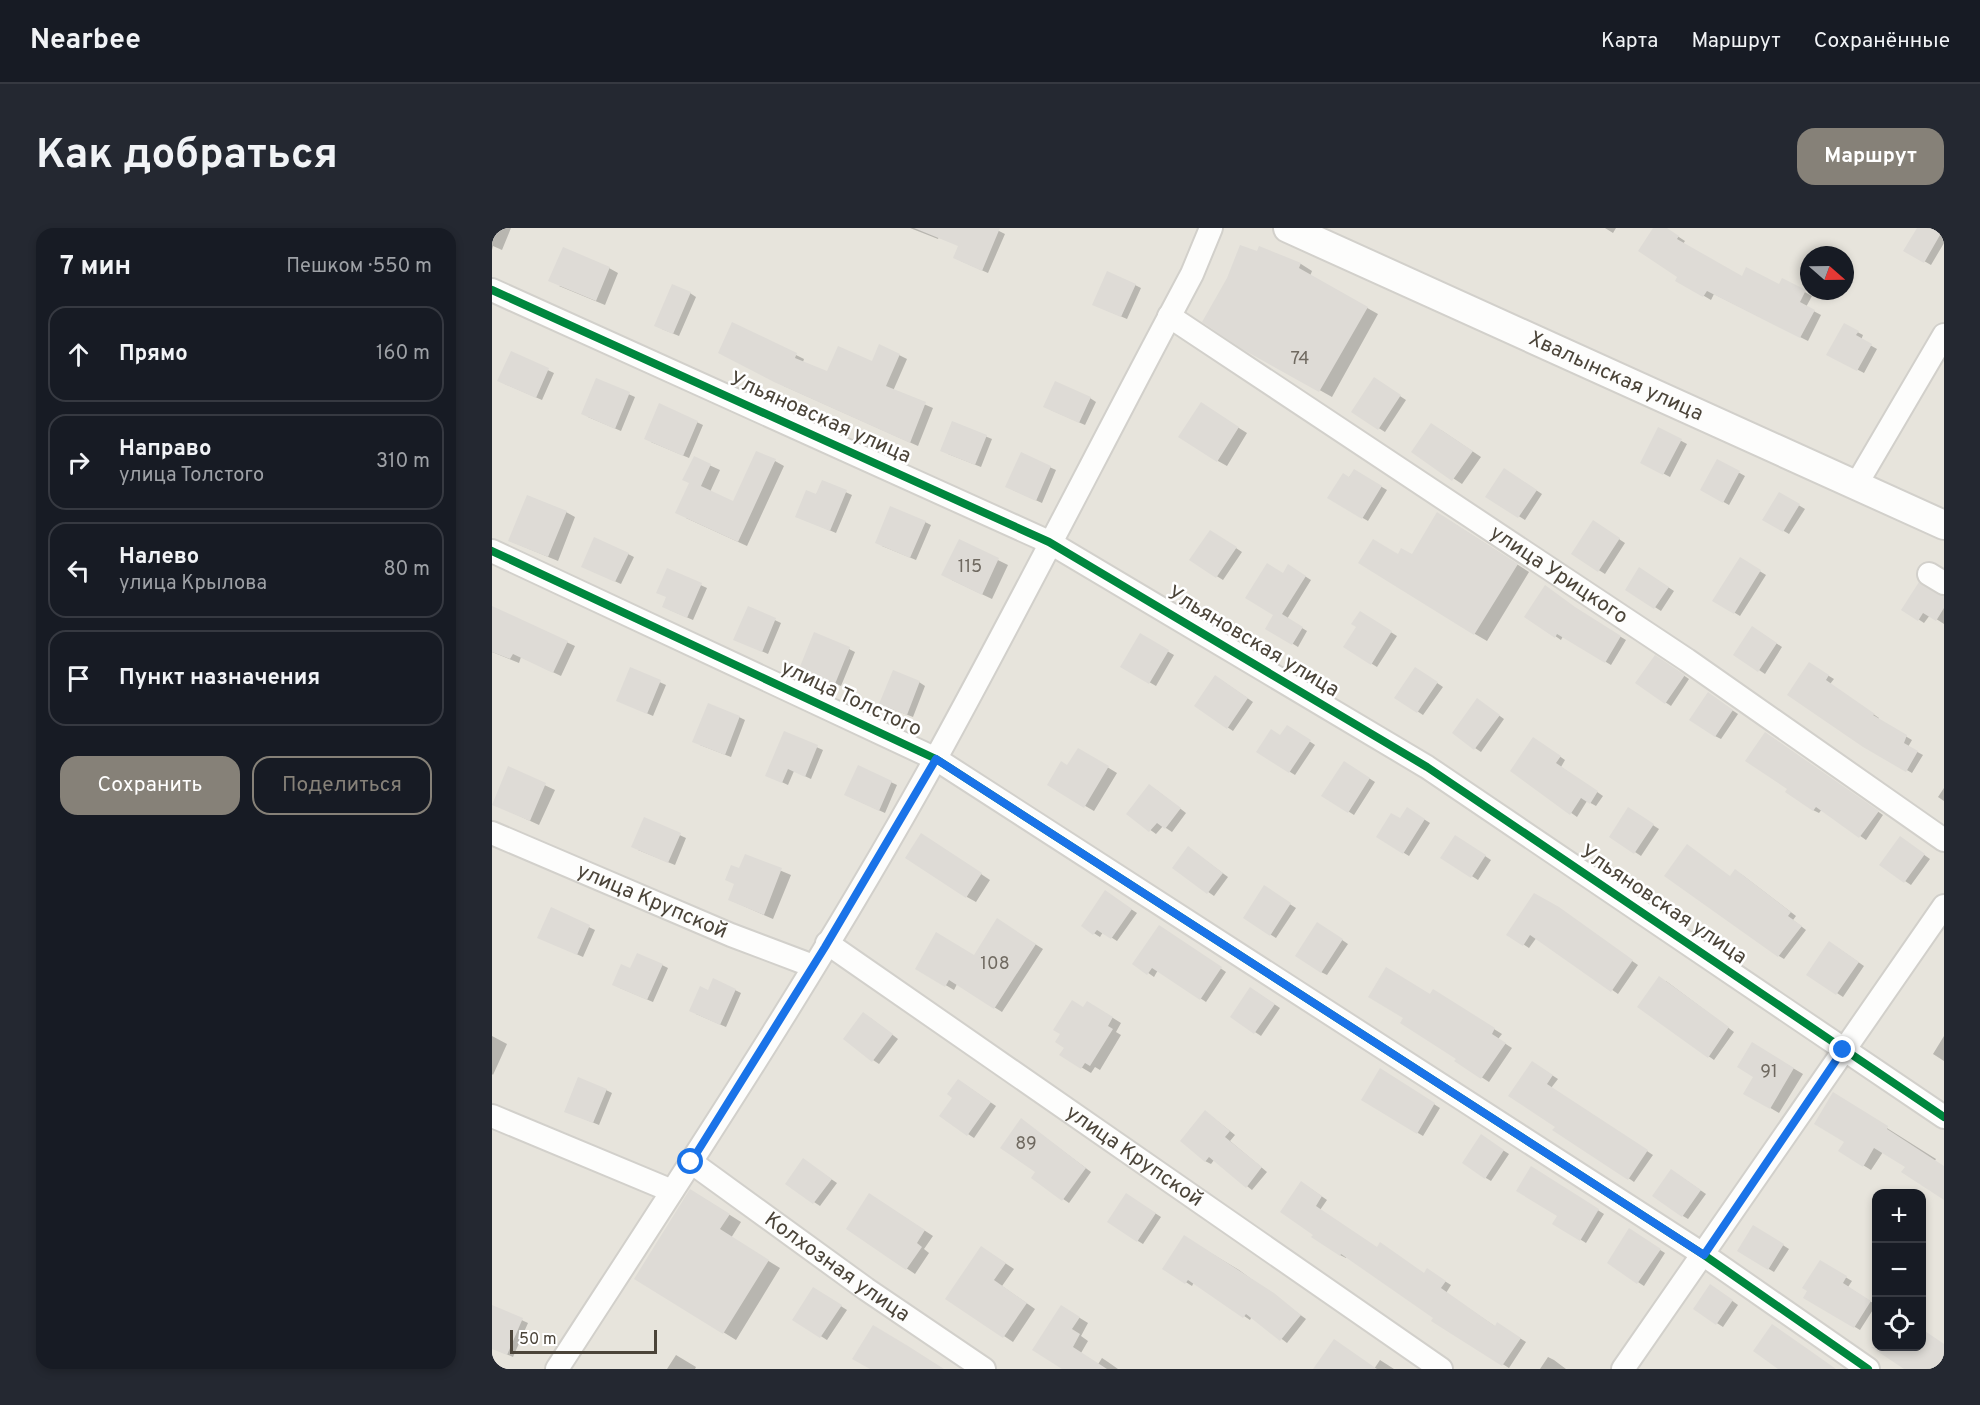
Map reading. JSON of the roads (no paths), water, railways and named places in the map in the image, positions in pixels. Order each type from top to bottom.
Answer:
[{"type":"street","points":[[557,1369],[691,1162],[813,966],[936,759],[1169,316],[1211,228]]},
{"type":"street","name":"Хвалынская улица","points":[[1288,228],[1944,525]]},
{"type":"street","name":"Ульяновская улица","points":[[492,290],[1049,542],[1427,766],[1944,1118]]},
{"type":"street","name":"улица Урицкого","points":[[1169,316],[1677,654],[1944,840]]},
{"type":"street","points":[[1856,485],[1944,335]]},
{"type":"street","name":"улица Толстого","points":[[492,551],[936,759],[1704,1255],[1868,1369]]},
{"type":"street","name":"улица Крупской","points":[[492,834],[720,930],[813,966]]},
{"type":"street","points":[[1623,1369],[1944,906]]},
{"type":"street","name":"улица Крупской","points":[[827,943],[1441,1369]]},
{"type":"street","points":[[492,1116],[672,1191]]},
{"type":"street","name":"Колхозная улица","points":[[691,1162],[866,1289],[984,1369]]}]
